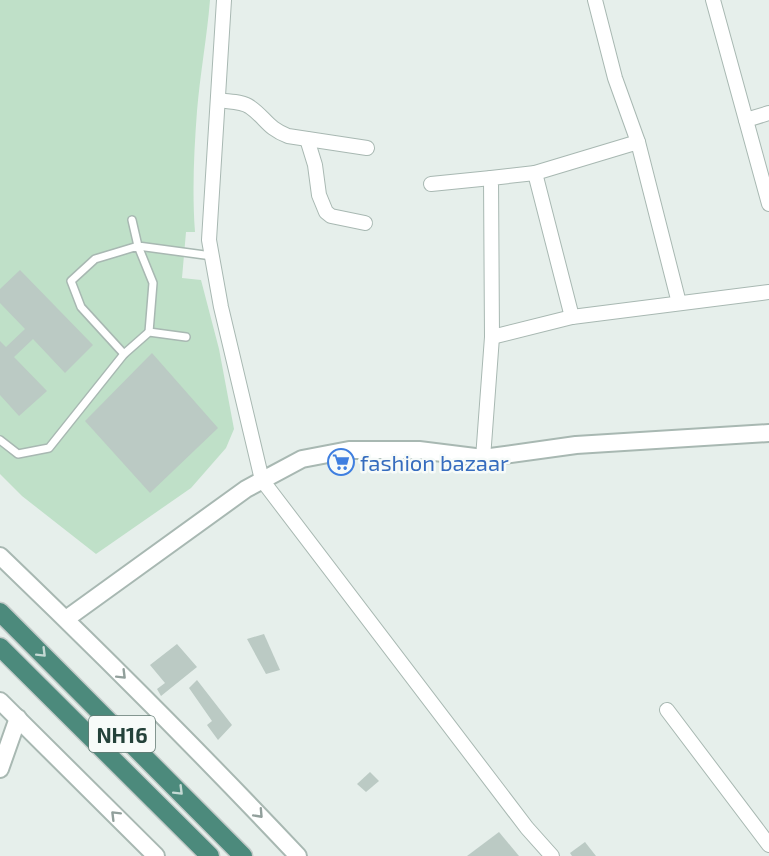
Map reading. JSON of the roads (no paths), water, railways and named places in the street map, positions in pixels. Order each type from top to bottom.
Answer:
[{"type":"highway","name":"NH16","points":[[0,612],[243,856]]},
{"type":"highway","name":"NH16","points":[[0,647],[210,856]]},
{"type":"street","points":[[224,0],[209,240],[221,307],[262,480],[527,828],[552,856]]},
{"type":"street","points":[[595,0],[615,78],[638,142],[679,303]]},
{"type":"street","points":[[713,0],[769,204]]},
{"type":"street","points":[[218,100],[245,104],[277,132],[367,148]]},
{"type":"street","points":[[746,120],[769,113]]},
{"type":"street","points":[[307,139],[315,165],[322,205],[326,212],[331,216],[365,223]]},
{"type":"street","points":[[431,184],[535,173],[638,142]]},
{"type":"street","points":[[535,173],[572,317]]},
{"type":"street","points":[[483,458],[492,337],[491,178]]},
{"type":"street","points":[[492,337],[572,317],[769,292]]},
{"type":"street","points":[[66,619],[246,489],[302,459],[349,450],[419,450],[483,458],[576,446],[769,433]]},
{"type":"street","points":[[0,556],[220,773],[298,856]]},
{"type":"street","points":[[0,701],[156,856]]},
{"type":"street","points":[[668,710],[769,845]]},
{"type":"street","points":[[0,769],[18,718]]},
{"type":"lane","points":[[0,440],[18,454],[49,448],[124,354],[149,332],[153,283],[138,246],[132,220]]},
{"type":"lane","points":[[124,354],[81,307],[71,281],[95,259],[138,246],[212,256]]},
{"type":"lane","points":[[149,332],[186,337]]},
{"type":"place","name":"fashion bazaar","points":[[341,462]]}]
